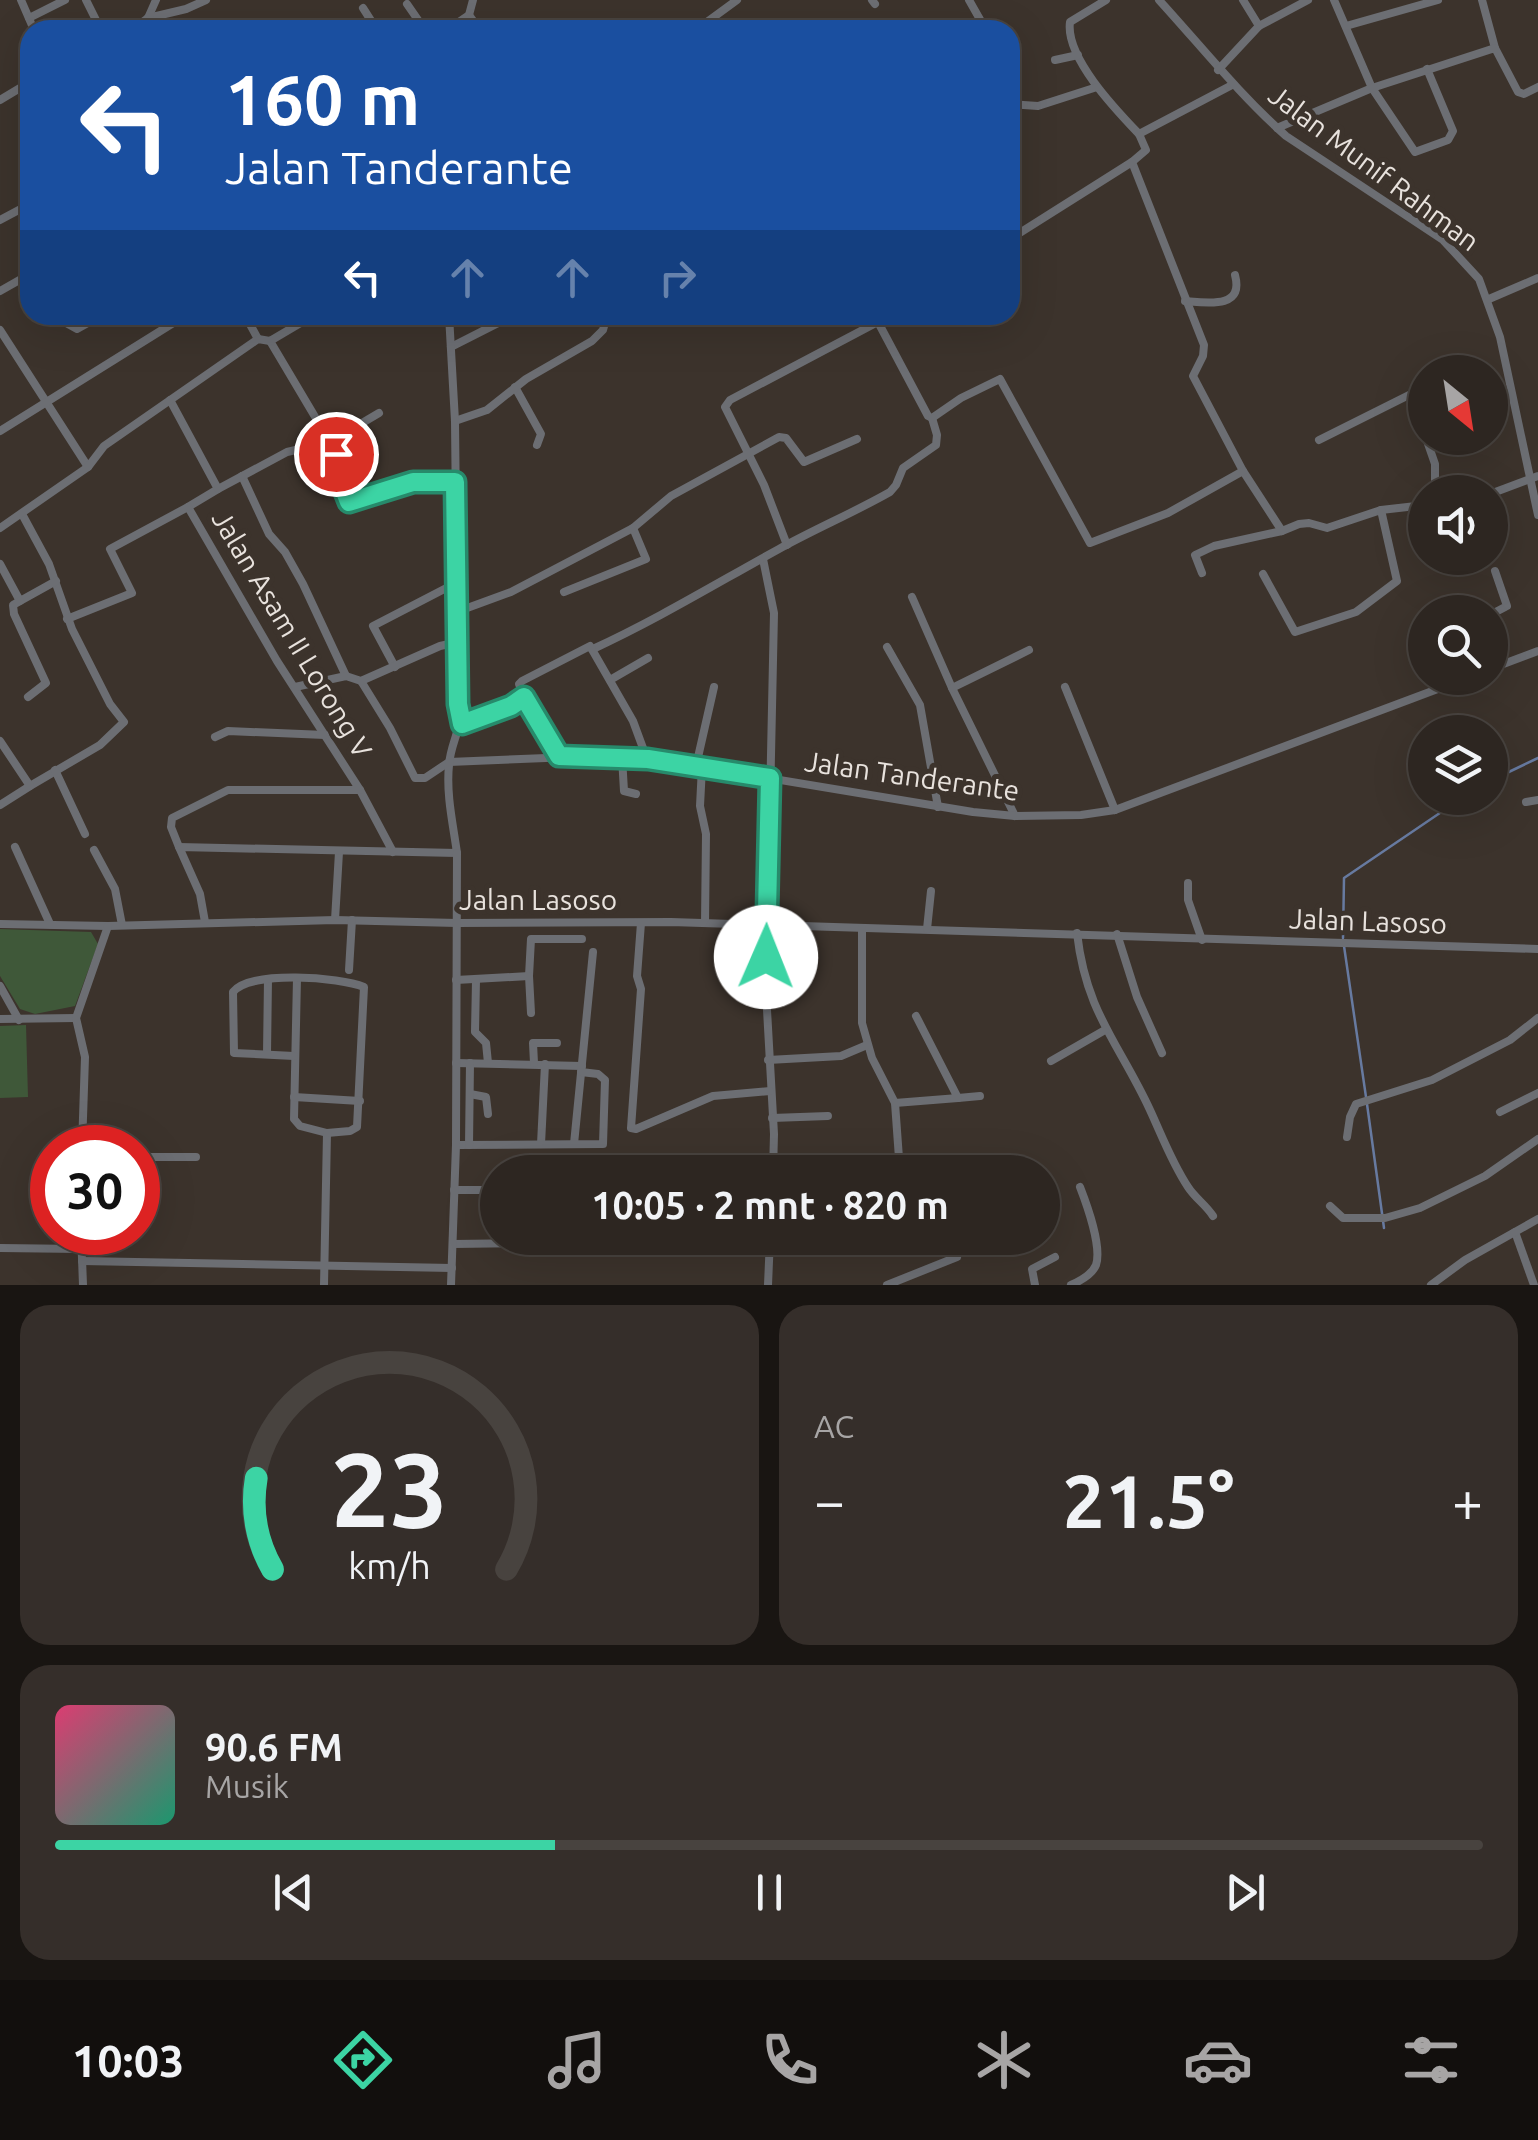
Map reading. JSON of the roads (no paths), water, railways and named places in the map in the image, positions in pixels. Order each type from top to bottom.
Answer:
[{"type":"street","points":[[21,0],[29,18],[65,0]]},
{"type":"street","points":[[148,18],[156,0]]},
{"type":"street","points":[[145,20],[206,0]]},
{"type":"street","points":[[461,20],[468,15],[473,0]]},
{"type":"street","points":[[713,0],[722,12]]},
{"type":"street","points":[[710,20],[737,0]]},
{"type":"street","points":[[1020,233],[1146,150],[1139,134],[1098,87],[1070,36],[1070,22],[1106,0]]},
{"type":"street","name":"Jalan Munif Rahman","points":[[1160,0],[1218,70],[1277,128],[1443,240],[1474,272],[1489,299],[1500,337],[1535,477],[1538,515]]},
{"type":"street","points":[[1242,0],[1259,26]]},
{"type":"street","points":[[1218,70],[1259,26],[1308,0]]},
{"type":"street","points":[[1334,0],[1372,88],[1410,147],[1421,152],[1448,140],[1453,131],[1426,69]]},
{"type":"street","points":[[1346,26],[1438,0]]},
{"type":"street","points":[[1482,0],[1495,48],[1518,92],[1524,94],[1538,87]]},
{"type":"street","points":[[407,4],[418,20]]},
{"type":"street","points":[[363,8],[371,20]]},
{"type":"street","points":[[468,15],[472,20]]},
{"type":"street","points":[[1277,128],[1372,88],[1495,48]]},
{"type":"street","points":[[1055,60],[1078,55]]},
{"type":"street","points":[[1139,134],[1232,85]]},
{"type":"street","points":[[1020,105],[1038,106],[1098,87]]},
{"type":"street","points":[[1132,162],[1205,352],[1194,376],[1243,471],[1282,531]]},
{"type":"street","points":[[1185,301],[1226,302],[1236,296],[1235,276]]},
{"type":"street","points":[[1489,299],[1538,278]]},
{"type":"street","points":[[0,431],[170,325]]},
{"type":"street","points":[[250,325],[258,339]]},
{"type":"street","points":[[0,528],[88,467],[104,446],[258,339],[270,341],[297,325]]},
{"type":"street","points":[[449,325],[455,420],[458,704],[462,724],[449,762],[457,853],[456,1145],[451,1285]]},
{"type":"street","points":[[450,346],[493,325]]},
{"type":"street","points":[[455,420],[488,410],[592,341],[604,325]]},
{"type":"street","points":[[786,545],[749,452],[726,407],[730,400],[872,325]]},
{"type":"street","points":[[593,649],[661,618],[894,488],[903,468],[936,445],[932,418],[919,402],[880,325]]},
{"type":"street","points":[[0,330],[88,467]]},
{"type":"street","points":[[270,341],[330,442],[349,502],[413,482],[455,482]]},
{"type":"street","points":[[932,418],[1000,379],[1090,543],[1168,513],[1243,471]]},
{"type":"street","points":[[516,388],[542,437],[537,445]]},
{"type":"street","points":[[1319,440],[1408,396]]},
{"type":"street","name":"Jalan Asam II Lorong V","points":[[170,400],[218,489],[188,506],[360,790],[393,852]]},
{"type":"street","points":[[218,489],[286,452],[330,442],[379,413]]},
{"type":"street","points":[[459,611],[511,592],[633,528],[671,496],[779,437],[786,438],[801,460],[811,461],[857,439]]},
{"type":"street","points":[[242,476],[268,534],[285,552],[303,584],[346,676]]},
{"type":"street","points":[[1508,487],[1535,477]]},
{"type":"street","points":[[67,619],[132,593],[110,550],[188,506]]},
{"type":"street","points":[[1202,573],[1195,556],[1201,550],[1309,523],[1326,528],[1381,510],[1408,508]]},
{"type":"street","points":[[1263,574],[1296,632],[1356,612],[1397,581],[1381,510]]},
{"type":"street","points":[[0,804],[100,745],[124,722],[110,704],[67,619],[38,540],[22,514]]},
{"type":"street","points":[[564,592],[646,559],[633,528]]},
{"type":"street","points":[[763,559],[774,612],[767,925],[772,1155]]},
{"type":"street","points":[[0,564],[20,601]]},
{"type":"street","points":[[28,697],[46,683],[13,605],[56,582]]},
{"type":"street","points":[[394,667],[373,626],[456,582]]},
{"type":"street","points":[[912,597],[1015,816]]},
{"type":"street","points":[[295,687],[346,676],[361,681],[440,646],[458,642]]},
{"type":"street","points":[[887,646],[920,705],[938,807]]},
{"type":"street","points":[[559,756],[519,684],[587,647],[593,649],[633,721],[648,759]]},
{"type":"street","points":[[952,688],[1029,650]]},
{"type":"street","points":[[1508,662],[1538,651]]},
{"type":"street","points":[[610,680],[648,658]]},
{"type":"street","name":"Jalan Tanderante","points":[[361,681],[390,728],[412,775],[425,778],[449,762],[622,757],[1015,816],[1115,810],[1422,695]]},
{"type":"street","points":[[704,923],[706,834],[700,806],[699,766],[714,687]]},
{"type":"street","points":[[1065,688],[1115,810]]},
{"type":"street","points":[[462,724],[511,706],[524,697]]},
{"type":"street","points":[[215,737],[228,732],[325,735]]},
{"type":"street","points":[[0,741],[30,786]]},
{"type":"street","points":[[622,757],[624,791],[636,794]]},
{"type":"street","points":[[55,770],[85,834]]},
{"type":"street","points":[[205,922],[200,894],[171,827],[172,818],[228,790],[360,790]]},
{"type":"street","points":[[1526,802],[1538,800]]},
{"type":"street","points":[[15,846],[50,924]]},
{"type":"street","points":[[179,847],[457,853]]},
{"type":"street","points":[[94,850],[114,889],[122,925]]},
{"type":"street","points":[[335,920],[338,852]]},
{"type":"street","points":[[1188,882],[1188,900],[1202,940]]},
{"type":"street","points":[[927,929],[930,891]]},
{"type":"street","name":"Jalan Lasoso","points":[[0,924],[108,926],[335,920],[457,924],[704,923],[1538,949]]},
{"type":"street","points":[[349,970],[352,920]]},
{"type":"street","points":[[641,923],[640,1014],[631,1128],[716,1095],[770,1091]]},
{"type":"street","points":[[83,1125],[85,1056],[76,1018],[108,926]]},
{"type":"street","points":[[862,928],[862,1023],[868,1046],[895,1103],[899,1155]]},
{"type":"street","points":[[1077,933],[1084,977],[1105,1030],[1150,1109],[1174,1163],[1190,1190],[1213,1216]]},
{"type":"street","points":[[1117,934],[1137,997],[1162,1053]]},
{"type":"street","points":[[531,1013],[531,940],[582,939]]},
{"type":"street","points":[[574,1144],[593,952]]},
{"type":"street","points":[[456,980],[529,976]]},
{"type":"street","points":[[294,1056],[234,1053],[233,992],[243,983],[296,978],[364,988],[358,1126],[350,1131],[328,1133],[296,1124],[296,978]]},
{"type":"street","points":[[267,1054],[268,979]]},
{"type":"street","points":[[476,980],[475,1032],[486,1043],[488,1063]]},
{"type":"street","points":[[0,986],[19,1020]]},
{"type":"street","points":[[916,1016],[958,1098]]},
{"type":"street","points":[[0,1019],[76,1018]]},
{"type":"street","points":[[1347,1136],[1356,1104],[1432,1080],[1510,1040],[1538,1018]]},
{"type":"street","points":[[1050,1062],[1105,1030]]},
{"type":"street","points":[[541,1144],[539,1064],[533,1043],[558,1044]]},
{"type":"street","points":[[768,1060],[841,1056],[868,1046]]},
{"type":"street","points":[[456,1063],[539,1064],[581,1069],[605,1080],[602,1144],[456,1145]]},
{"type":"street","points":[[469,1145],[470,1063]]},
{"type":"street","points":[[1500,1112],[1538,1093]]},
{"type":"street","points":[[470,1094],[486,1097],[488,1114]]},
{"type":"street","points":[[895,1103],[980,1096]]},
{"type":"street","points":[[294,1097],[360,1100]]},
{"type":"street","points":[[772,1118],[828,1116]]},
{"type":"street","points":[[324,1285],[328,1133]]},
{"type":"street","points":[[1330,1206],[1343,1218],[1383,1218],[1420,1208],[1472,1183],[1538,1139]]},
{"type":"street","points":[[160,1157],[196,1157]]},
{"type":"street","points":[[1071,1285],[1092,1272],[1098,1262],[1089,1210],[1080,1187]]},
{"type":"street","points":[[454,1190],[480,1190]]},
{"type":"street","points":[[1431,1285],[1538,1219]]},
{"type":"street","points":[[1515,1232],[1534,1285]]},
{"type":"street","points":[[452,1244],[480,1244]]},
{"type":"street","points":[[0,1248],[30,1248]]},
{"type":"street","points":[[82,1255],[83,1285]]},
{"type":"street","points":[[768,1285],[769,1255]]},
{"type":"street","points":[[887,1285],[957,1257]]},
{"type":"street","points":[[1035,1285],[1032,1268],[1054,1258]]},
{"type":"street","points":[[82,1261],[452,1268]]},
{"type":"waterway","points":[[1508,772],[1538,758]]},
{"type":"waterway","points":[[1343,938],[1344,878],[1437,815]]},
{"type":"waterway","points":[[1344,946],[1366,1097]]},
{"type":"waterway","points":[[1367,1104],[1384,1228]]}]
